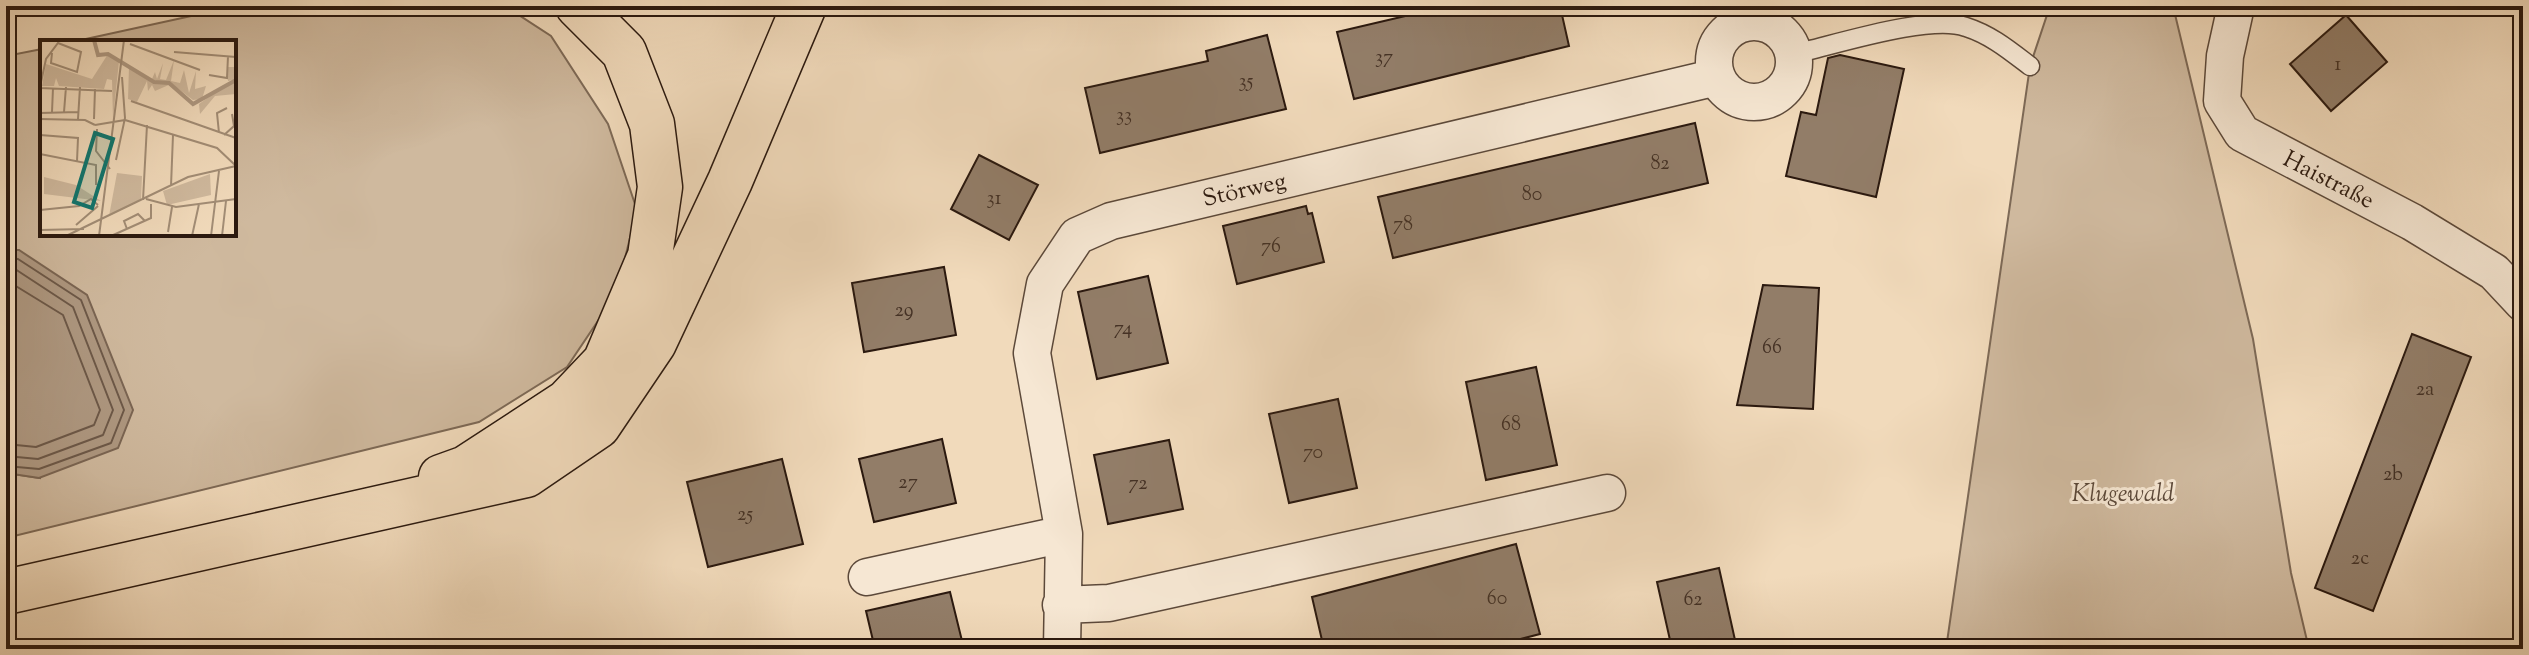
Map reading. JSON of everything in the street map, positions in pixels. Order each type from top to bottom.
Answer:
[{"type":"highway","points":[[295,529],[466,468],[567,402],[605,362],[650,256],[660,187],[652,124],[624,52],[578,6]]},
{"type":"highway","points":[[6,592],[526,475],[598,426],[654,343],[730,181],[804,6]]},
{"type":"street","name":"Haistraße","points":[[2236,6],[2225,56],[2222,101],[2242,133],[2412,222],[2494,272],[2523,303]]},
{"type":"street","points":[[1743,23],[1765,23],[1784,34],[1794,54],[1792,78],[1777,97],[1754,103],[1743,100],[1731,96],[1717,77],[1714,55],[1724,35],[1743,23]]},
{"type":"street","name":"Störweg","points":[[1062,649],[1064,534],[1032,353],[1045,284],[1077,236],[1111,221],[1717,77]]},
{"type":"street","points":[[1061,605],[1109,603],[1607,493]]},
{"type":"street","points":[[867,577],[1064,534]]},
{"type":"lane","points":[[1794,54],[1923,25],[1963,25],[1995,38],[2030,66]]},
{"type":"green space","points":[[237,6],[505,6],[551,36],[608,124],[637,210],[616,294],[567,367],[479,422],[6,538],[6,473],[40,478],[20,251],[6,250],[6,56],[40,49],[40,236],[236,236],[236,40],[81,40]]},
{"type":"green space","name":"Klugewald","points":[[2050,6],[2173,6],[2253,339],[2291,573],[2309,649],[1946,649],[2030,66]]},
{"type":"water","points":[[6,250],[19,250],[87,295],[133,410],[118,448],[39,478],[6,473]]},
{"type":"building","points":[[1448,6],[1560,6],[1569,46],[1354,99],[1337,32]]},
{"type":"building","points":[[2346,15],[2387,62],[2331,111],[2290,64]]},
{"type":"building","points":[[1267,35],[1286,109],[1100,153],[1085,88],[1208,61],[1206,51]]},
{"type":"building","points":[[1840,55],[1904,69],[1876,197],[1786,176],[1801,112],[1816,115],[1828,58]]},
{"type":"building","points":[[1695,123],[1708,183],[1393,258],[1378,197]]},
{"type":"building","points":[[979,155],[1038,185],[1009,240],[951,209]]},
{"type":"building","points":[[1306,206],[1308,214],[1312,213],[1324,262],[1237,284],[1223,226]]},
{"type":"building","points":[[944,267],[956,335],[864,352],[852,283]]},
{"type":"building","points":[[1148,276],[1168,363],[1097,379],[1078,292]]},
{"type":"building","points":[[1763,285],[1819,288],[1813,409],[1737,405]]},
{"type":"building","points":[[2412,334],[2471,357],[2373,611],[2315,588]]},
{"type":"building","points":[[1536,367],[1557,465],[1486,480],[1466,382]]},
{"type":"building","points":[[1338,399],[1357,488],[1289,503],[1269,414]]},
{"type":"building","points":[[942,439],[956,503],[874,522],[859,459]]},
{"type":"building","points":[[1169,440],[1183,509],[1108,524],[1094,455]]},
{"type":"building","points":[[782,459],[803,544],[708,567],[687,482]]},
{"type":"building","points":[[1516,544],[1540,634],[1482,649],[1324,649],[1312,597]]},
{"type":"building","points":[[1719,568],[1737,649],[1672,649],[1657,582]]},
{"type":"building","points":[[950,592],[964,649],[875,649],[866,611]]}]
